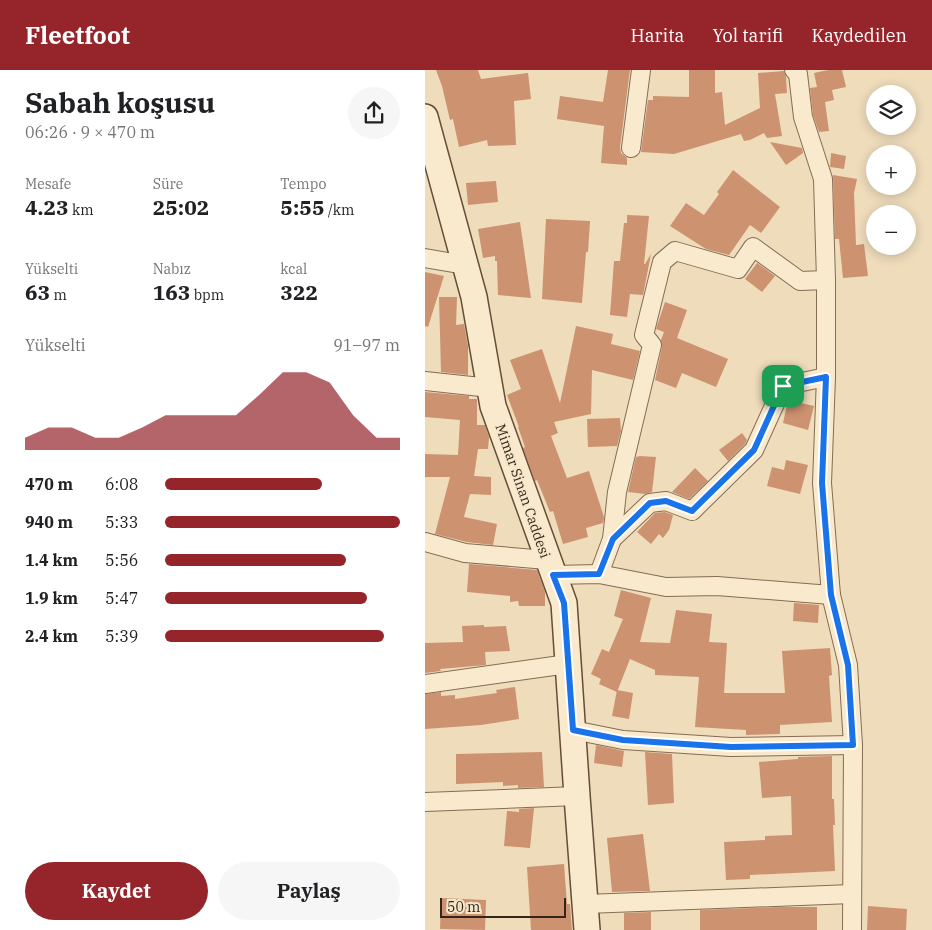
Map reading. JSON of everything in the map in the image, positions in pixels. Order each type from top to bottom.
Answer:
[{"type":"street","points":[[631,148],[641,70]]},
{"type":"street","points":[[794,70],[798,74],[803,117],[823,179],[826,377],[822,483],[831,595],[848,665],[853,745],[852,930]]},
{"type":"street","name":"Mimar Sinan Caddesi","points":[[425,117],[474,297],[493,406],[564,603],[587,930]]},
{"type":"street","points":[[599,574],[613,539],[617,492],[652,345],[644,335],[662,262],[675,251],[738,269],[753,248],[800,281],[826,280]]},
{"type":"street","points":[[425,258],[465,265]]},
{"type":"street","points":[[613,539],[650,503],[666,501],[692,511],[754,450],[783,386],[826,377]]},
{"type":"street","points":[[425,381],[490,388]]},
{"type":"street","points":[[425,542],[465,553],[666,586],[717,586],[831,595]]},
{"type":"street","points":[[425,684],[568,664]]},
{"type":"street","points":[[573,730],[623,740],[731,747],[853,745]]},
{"type":"street","points":[[425,802],[577,796]]},
{"type":"street","points":[[586,904],[852,894]]},
{"type":"building","points":[[436,70],[478,70],[481,79],[528,73],[531,99],[514,101],[516,145],[488,146],[487,140],[459,147],[453,119],[450,120]]},
{"type":"building","points":[[608,70],[630,70],[620,147],[621,153],[627,158],[627,165],[601,163],[604,126],[557,119],[560,96],[603,102]]},
{"type":"building","points":[[689,70],[715,70],[715,93],[722,92],[725,125],[760,108],[758,73],[784,71],[787,93],[775,94],[782,136],[767,138],[764,133],[744,141],[741,134],[674,154],[641,152],[648,100],[653,100],[653,96],[689,97]]},
{"type":"building","points":[[842,70],[846,87],[832,90],[834,100],[825,102],[829,131],[819,132],[813,115],[810,88],[817,87],[814,73]]},
{"type":"building","points":[[770,142],[802,148],[803,153],[786,165]]},
{"type":"building","points":[[831,153],[846,156],[844,169],[830,167]]},
{"type":"building","points":[[733,170],[780,207],[761,233],[750,225],[729,255],[706,249],[670,226],[686,203],[704,215],[719,194],[717,192]]},
{"type":"building","points":[[833,175],[857,179],[854,193],[856,245],[864,244],[868,276],[843,278],[839,239],[835,239]]},
{"type":"building","points":[[496,181],[498,202],[468,205],[466,183]]},
{"type":"building","points":[[627,215],[649,216],[644,264],[651,254],[643,295],[630,294],[627,317],[610,315],[614,261],[620,261],[624,223],[627,223]]},
{"type":"building","points":[[546,219],[590,221],[582,303],[542,299]]},
{"type":"building","points":[[520,222],[531,298],[498,295],[497,261],[495,261],[495,256],[483,258],[478,229]]},
{"type":"building","points":[[757,263],[775,276],[762,292],[745,279]]},
{"type":"building","points":[[425,272],[444,276],[428,327],[425,326]]},
{"type":"building","points":[[439,297],[457,297],[456,325],[464,324],[468,346],[468,375],[441,372]]},
{"type":"building","points":[[665,302],[687,310],[677,338],[728,359],[716,387],[682,373],[676,388],[655,380],[664,332],[656,329]]},
{"type":"building","points":[[576,326],[613,334],[611,344],[640,351],[633,380],[592,370],[591,414],[554,422],[558,433],[551,436],[567,478],[589,471],[604,517],[603,523],[586,528],[588,537],[563,544],[553,511],[550,512],[537,480],[535,481],[523,448],[525,447],[519,427],[507,395],[521,389],[510,360],[542,349],[560,403]]},
{"type":"building","points":[[425,392],[469,396],[469,399],[477,399],[477,425],[485,425],[489,437],[488,449],[478,449],[474,476],[491,477],[491,495],[470,494],[464,517],[497,524],[493,545],[467,542],[435,534],[450,477],[425,477],[425,454],[458,455],[460,420],[425,417]]},
{"type":"building","points":[[788,400],[814,406],[808,430],[783,423]]},
{"type":"building","points":[[620,418],[621,431],[617,446],[588,447],[587,419]]},
{"type":"building","points":[[742,433],[747,440],[745,444],[728,461],[719,450]]},
{"type":"building","points":[[636,457],[656,457],[652,492],[645,494],[628,492]]},
{"type":"building","points":[[786,460],[808,465],[800,494],[767,486],[772,467],[784,470]]},
{"type":"building","points":[[695,468],[708,481],[689,499],[672,492]]},
{"type":"building","points":[[665,512],[673,515],[669,530],[663,538],[659,534],[651,544],[637,532],[655,513]]},
{"type":"building","points":[[469,564],[537,570],[545,592],[545,606],[519,606],[518,601],[510,602],[510,596],[467,592]]},
{"type":"building","points":[[621,590],[651,598],[640,642],[670,643],[676,610],[712,614],[709,642],[727,643],[724,693],[785,693],[782,651],[830,648],[832,675],[829,676],[832,722],[780,725],[780,734],[746,735],[746,730],[695,727],[699,677],[655,675],[655,670],[630,659],[617,692],[599,684],[601,679],[591,674],[602,649],[609,652],[623,619],[614,616]]},
{"type":"building","points":[[794,603],[819,605],[818,623],[793,621]]},
{"type":"building","points":[[484,625],[484,627],[506,626],[510,651],[485,652],[486,665],[440,669],[441,671],[425,673],[425,643],[463,642],[462,626]]},
{"type":"building","points":[[515,687],[519,719],[481,725],[425,729],[425,694],[441,692],[441,696],[455,695],[455,699],[497,693],[496,690]]},
{"type":"building","points":[[617,690],[633,693],[629,719],[612,716]]},
{"type":"building","points":[[596,745],[624,751],[622,767],[594,763]]},
{"type":"building","points":[[542,752],[544,787],[518,788],[518,785],[503,786],[503,782],[456,784],[456,754]]},
{"type":"building","points":[[645,752],[672,754],[674,803],[648,805]]},
{"type":"building","points":[[832,756],[835,871],[750,875],[750,879],[726,880],[724,842],[765,840],[765,836],[792,835],[791,796],[762,798],[759,762],[798,759],[798,757]]},
{"type":"building","points":[[534,808],[530,848],[504,846],[507,811],[519,812],[519,809]]},
{"type":"building","points":[[643,834],[650,891],[612,892],[607,838]]},
{"type":"building","points":[[564,864],[567,904],[570,904],[572,930],[531,930],[527,867]]},
{"type":"building","points":[[441,898],[486,900],[485,930],[440,929]]},
{"type":"building","points":[[868,906],[907,909],[906,930],[867,930]]},
{"type":"building","points":[[817,907],[817,930],[700,930],[700,910]]},
{"type":"building","points":[[651,912],[651,930],[624,930],[624,913]]},
{"type":"route","points":[[826,377],[822,483],[831,595],[848,665],[853,745],[731,747],[623,740],[573,730],[564,603],[553,575],[599,574],[613,539],[650,503],[666,501],[692,511],[754,450],[783,386],[826,377]]}]
